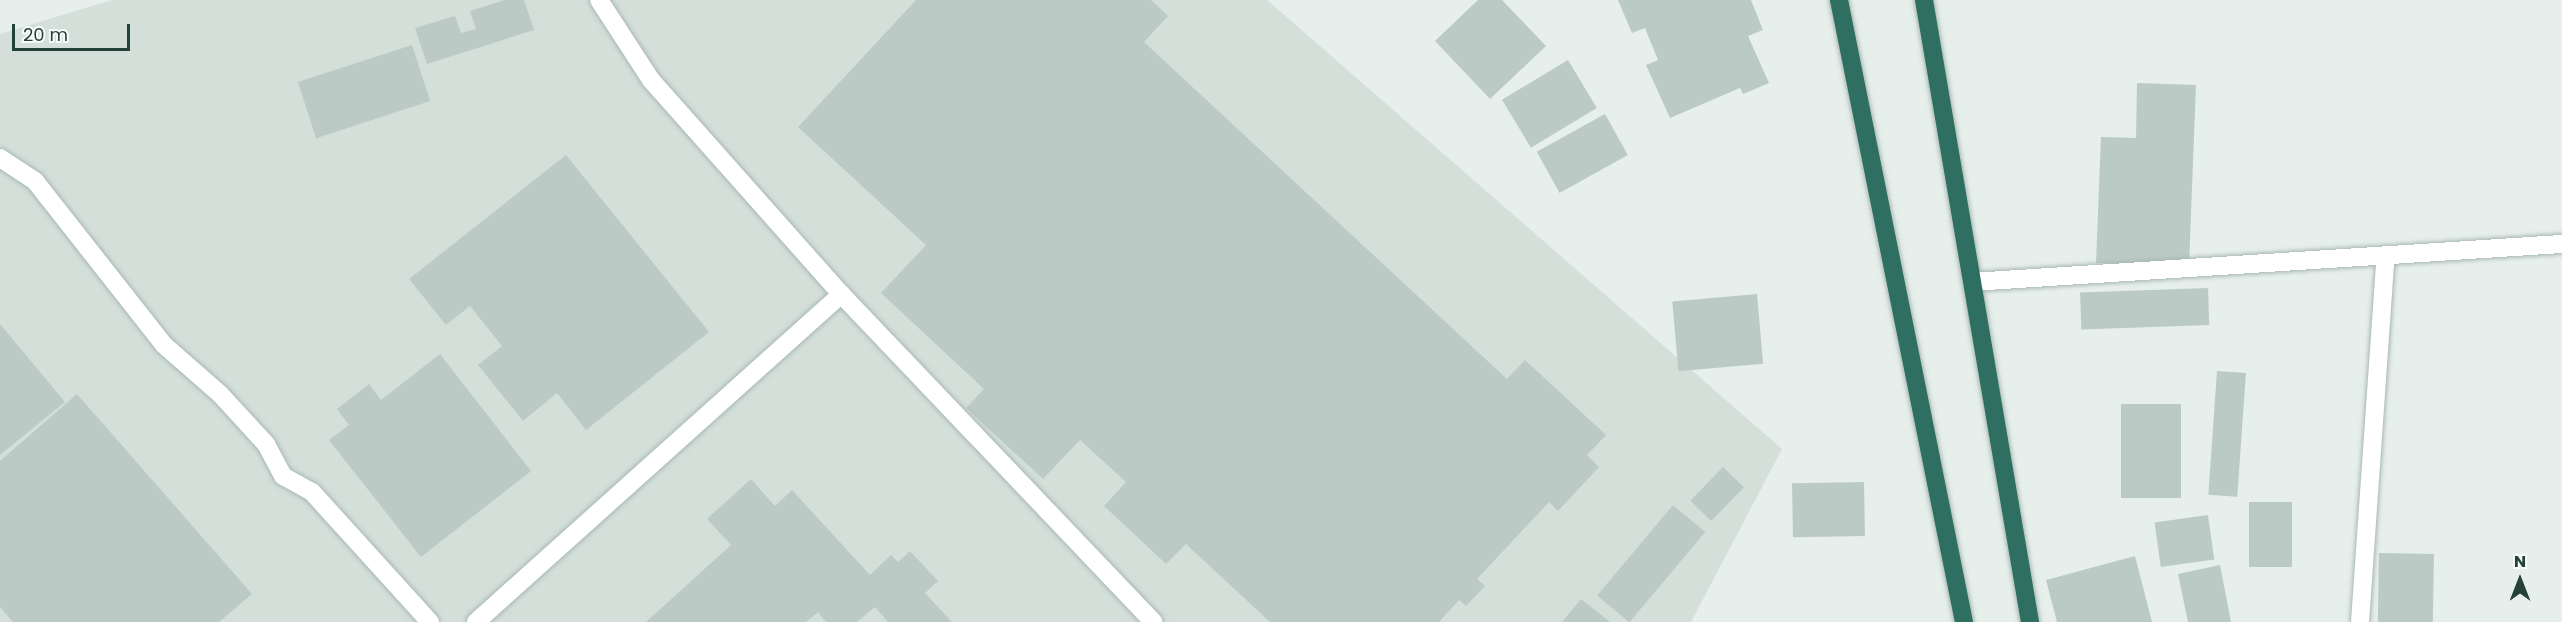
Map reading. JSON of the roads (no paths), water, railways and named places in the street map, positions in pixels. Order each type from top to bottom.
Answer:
[{"type":"highway","points":[[1839,0],[1964,622]]},
{"type":"highway","points":[[1924,0],[2030,622]]},
{"type":"street","points":[[599,0],[651,80],[841,294],[1153,622]]},
{"type":"street","points":[[0,158],[35,181],[164,345],[220,394],[266,444],[283,476],[312,492],[430,622]]},
{"type":"street","points":[[1972,282],[2385,260],[2562,244]]},
{"type":"street","points":[[2360,622],[2385,260]]},
{"type":"street","points":[[476,622],[841,294]]}]
